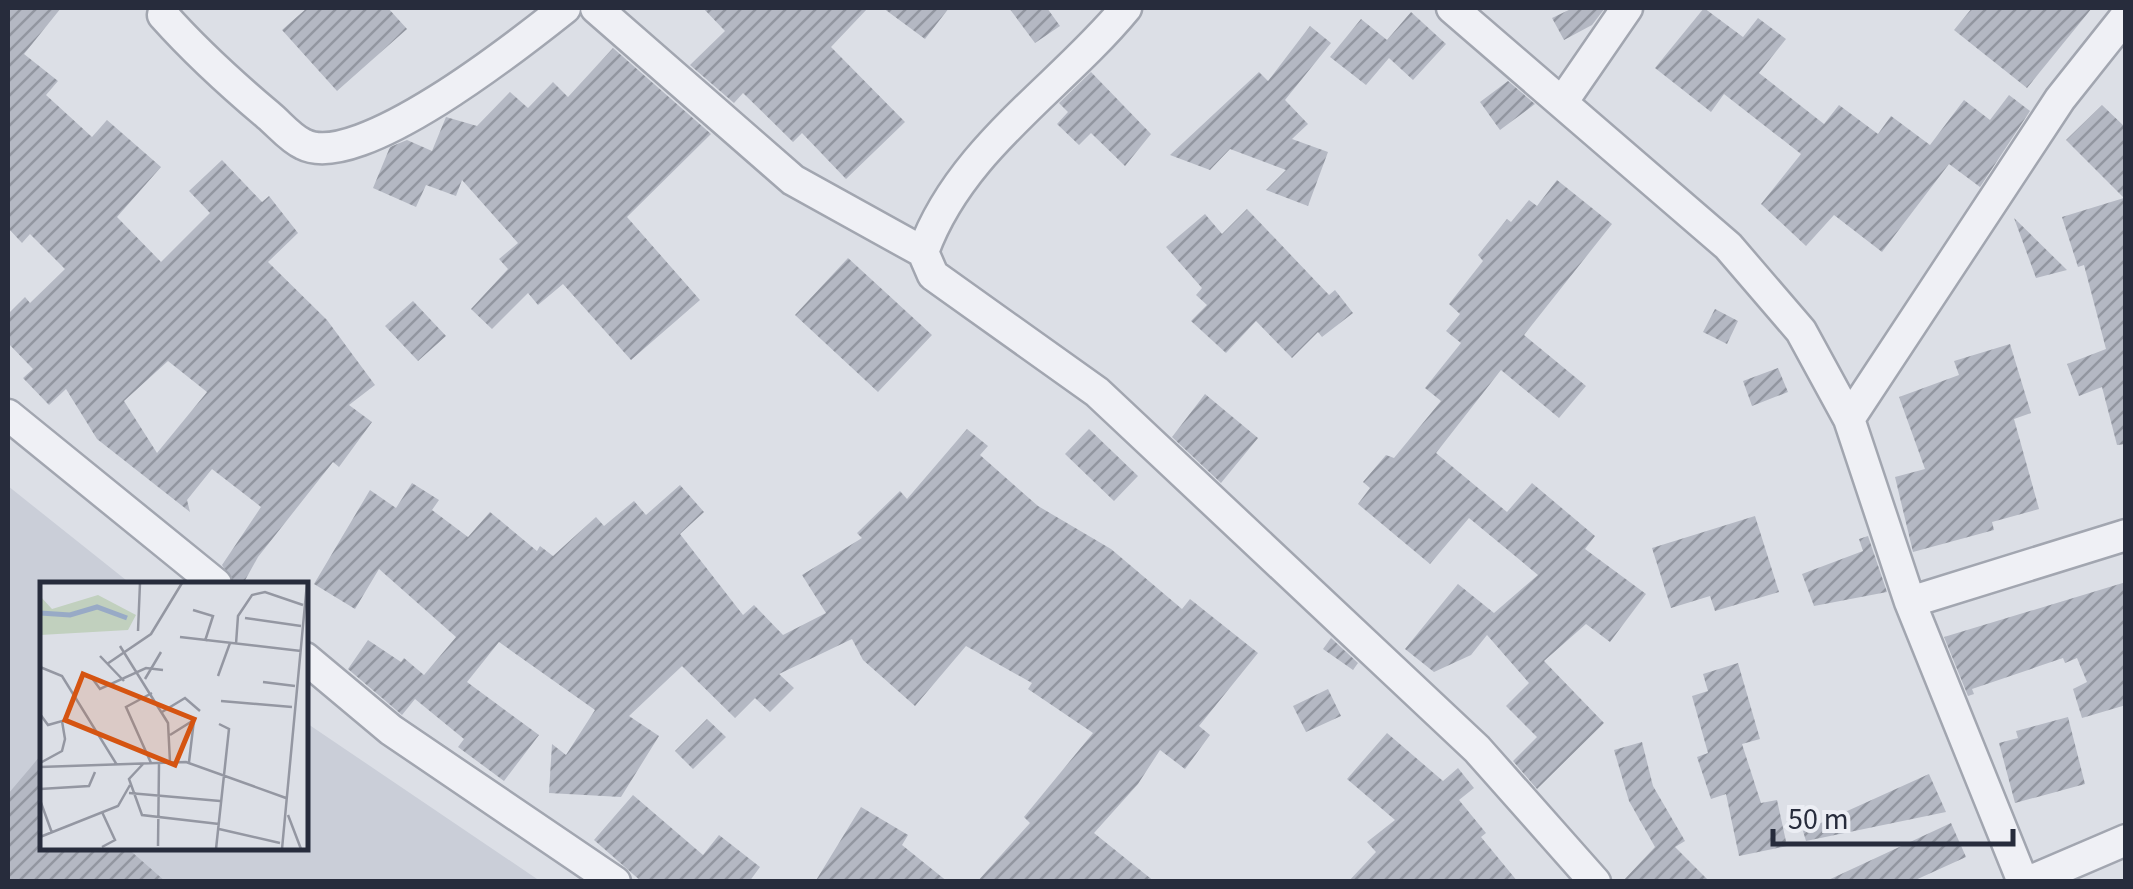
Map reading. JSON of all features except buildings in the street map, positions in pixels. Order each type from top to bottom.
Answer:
[{"type":"street","points":[[163,15],[204,61],[304,146],[336,149],[368,138],[481,74],[566,8]]},
{"type":"street","points":[[596,8],[793,180],[923,252],[933,276],[1096,392],[1477,749],[1595,882]]},
{"type":"street","points":[[923,252],[932,226],[980,156],[1126,8]]},
{"type":"street","points":[[1452,8],[1728,246],[1801,331],[1849,420],[1910,602],[2026,882],[2126,840]]},
{"type":"street","points":[[1563,101],[1627,8]]},
{"type":"street","points":[[1849,420],[2060,99],[2126,16]]},
{"type":"street","points":[[8,415],[214,582]]},
{"type":"street","points":[[1910,602],[2126,535]]},
{"type":"street","points":[[308,661],[391,730],[615,882]]},
{"type":"shaded area","points":[[8,486],[128,582],[40,582],[40,849],[308,849],[308,724],[540,881],[8,881]]}]
